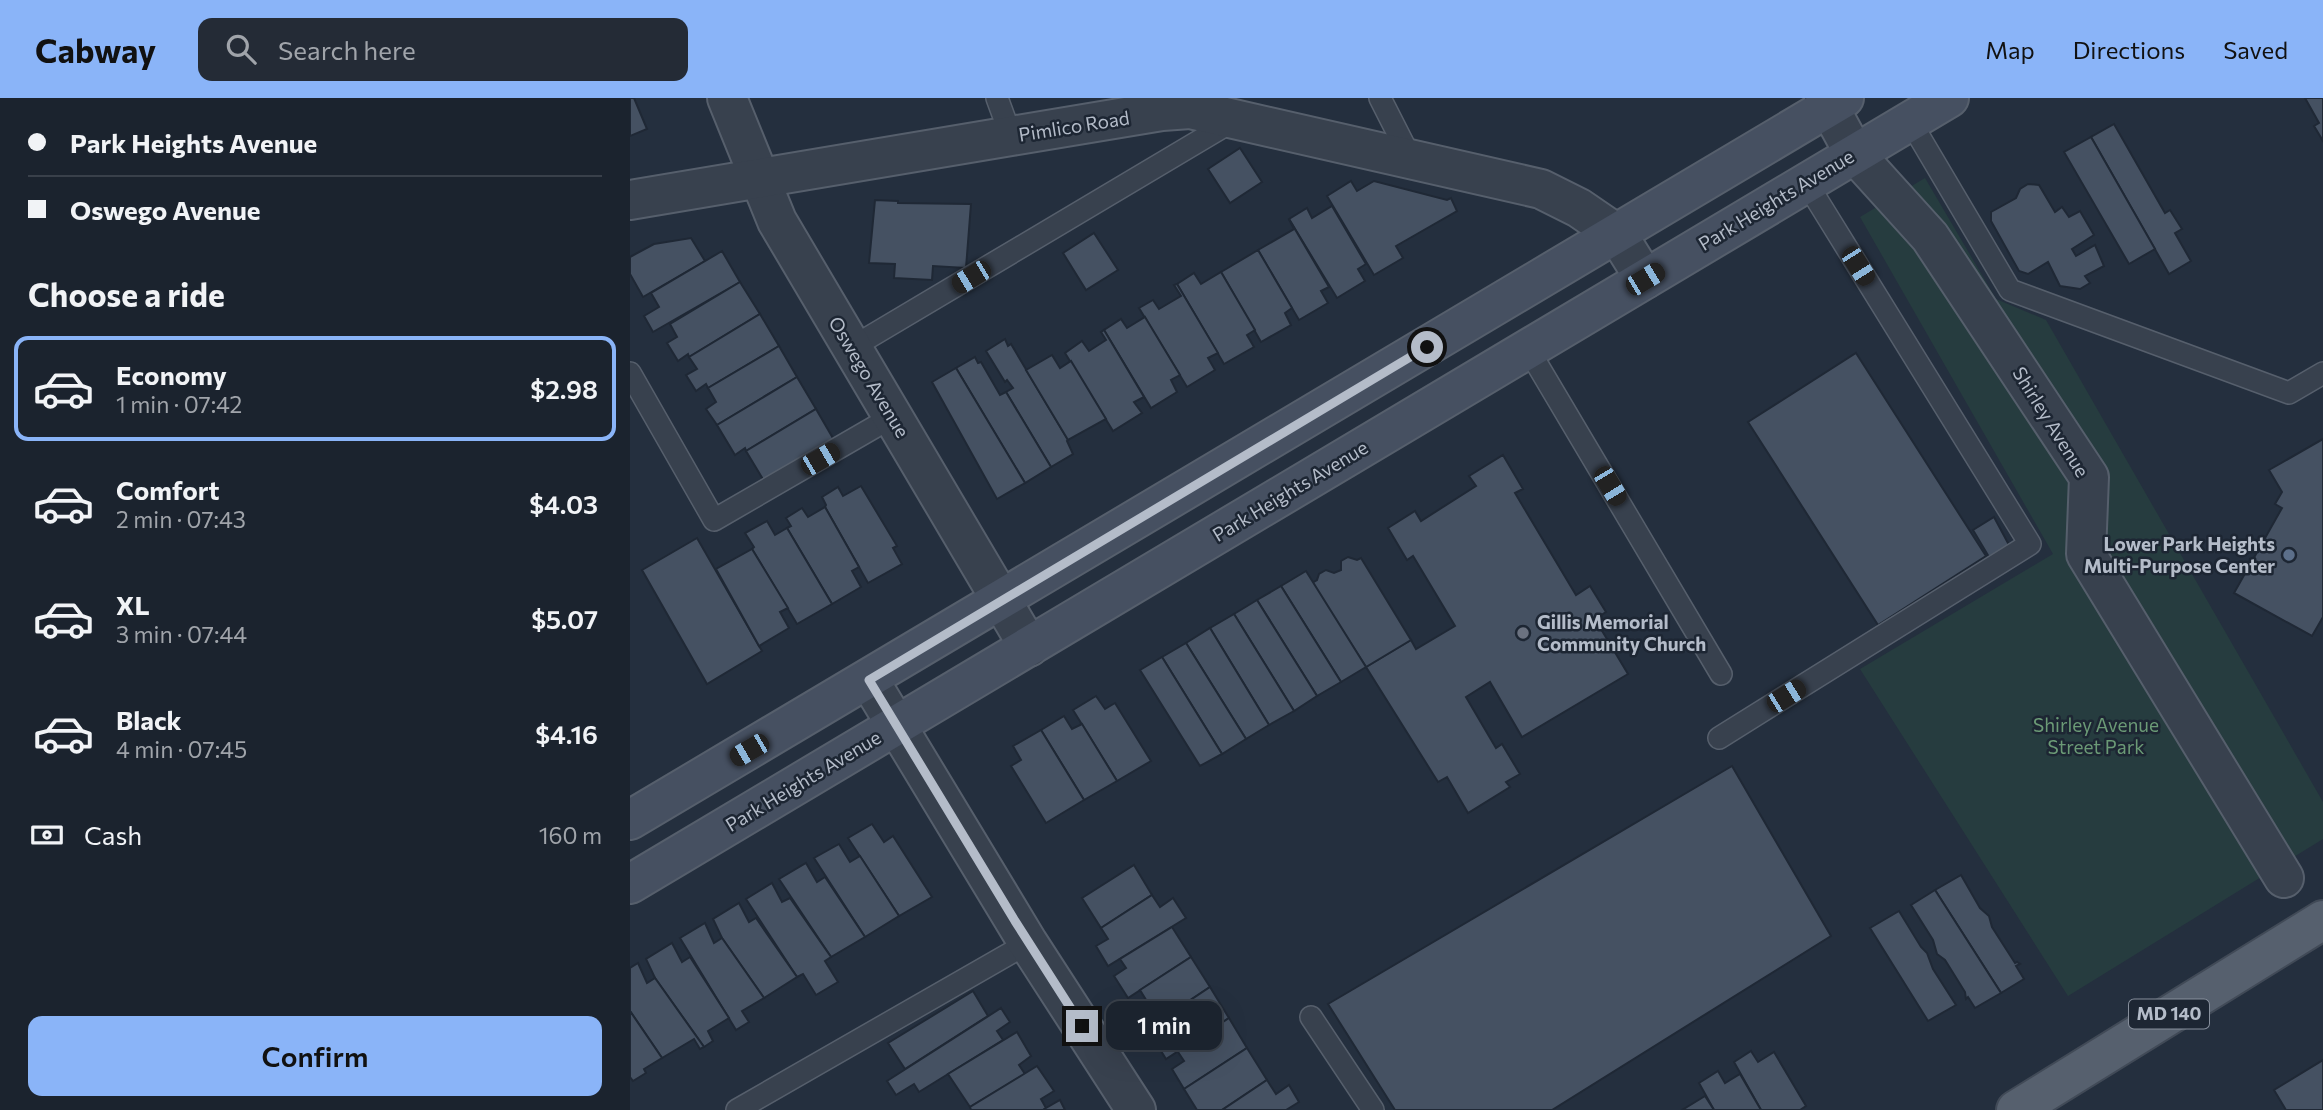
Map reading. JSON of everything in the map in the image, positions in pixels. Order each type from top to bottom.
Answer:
[{"type":"main road","name":"Park Heights Avenue","points":[[630,884],[1949,98]]},
{"type":"main road","points":[[630,820],[1617,234],[1832,101]]},
{"type":"main road","name":"MD 140","points":[[2016,1110],[2323,920]]},
{"type":"street","name":"Oswego Avenue","points":[[727,98],[777,221],[1029,647]]},
{"type":"street","name":"Shirley Avenue","points":[[1832,101],[1854,153],[1930,237],[2090,477],[2087,554],[2284,878]]},
{"type":"street","name":"Pimlico Road","points":[[630,200],[1162,111],[1190,109],[1541,189],[1579,208],[1617,234],[1645,279]]},
{"type":"street","points":[[869,680],[1028,943],[1136,1110]]},
{"type":"lane","points":[[997,98],[1011,136]]},
{"type":"lane","points":[[1380,98],[1411,159]]},
{"type":"lane","points":[[851,348],[1237,118]]},
{"type":"lane","points":[[1910,121],[2010,290],[2289,393],[2323,373]]},
{"type":"lane","points":[[1719,738],[2030,544],[1806,182]]},
{"type":"lane","points":[[1528,349],[1721,674]]},
{"type":"lane","points":[[630,373],[714,520],[892,416]]},
{"type":"lane","points":[[737,1110],[1028,943]]},
{"type":"lane","points":[[1311,1017],[1373,1110]]},
{"type":"green space","name":"Shirley Avenue Street Park","points":[[1925,178],[1996,299],[2046,320],[2323,802],[2323,839],[2068,996],[1860,669],[2053,554],[1860,217]]},
{"type":"building","points":[[630,98],[634,98],[647,129],[630,136]]},
{"type":"building","points":[[2305,98],[2323,98],[2323,141],[2314,126],[2319,123]]},
{"type":"building","points":[[2114,124],[2165,213],[2170,210],[2182,229],[2175,233],[2191,261],[2169,274],[2091,137]]},
{"type":"building","points":[[2091,137],[2155,249],[2129,264],[2064,152]]},
{"type":"building","points":[[1240,148],[1262,182],[1230,203],[1208,169]]},
{"type":"building","points":[[1351,181],[1357,191],[1374,181],[1447,200],[1451,198],[1457,211],[1396,246],[1403,258],[1374,275],[1327,196]]},
{"type":"building","points":[[2028,184],[2039,185],[2055,212],[2062,207],[2069,217],[2080,211],[2094,235],[2072,249],[2076,256],[2095,245],[2104,266],[2085,276],[2090,283],[2080,289],[2060,286],[2048,262],[2028,274],[2019,271],[1991,221],[1991,212],[2016,198],[2020,189]]},
{"type":"building","points":[[875,200],[971,204],[966,268],[933,266],[932,280],[894,278],[895,264],[869,263]]},
{"type":"building","points":[[1332,206],[1366,264],[1358,269],[1365,281],[1337,298],[1289,219],[1307,208],[1312,218]]},
{"type":"building","points":[[1289,219],[1329,287],[1321,291],[1328,303],[1299,320],[1258,250],[1294,229]]},
{"type":"building","points":[[1094,233],[1118,270],[1086,290],[1063,253]]},
{"type":"building","points":[[691,238],[705,261],[643,297],[630,274],[630,257],[654,244]]},
{"type":"building","points":[[1258,250],[1292,308],[1285,313],[1291,325],[1261,342],[1221,272]]},
{"type":"building","points":[[722,251],[740,282],[653,332],[644,316],[659,307],[651,293]]},
{"type":"building","points":[[1221,272],[1255,330],[1247,335],[1254,347],[1224,364],[1177,284],[1194,273],[1201,284]]},
{"type":"building","points":[[740,282],[760,314],[678,361],[667,343],[677,337],[670,324]]},
{"type":"building","points":[[1177,284],[1218,353],[1208,358],[1215,370],[1187,387],[1139,308],[1153,300],[1159,309],[1181,296],[1174,285]]},
{"type":"building","points":[[760,314],[779,346],[708,388],[706,384],[696,391],[686,375],[697,369],[689,357]]},
{"type":"building","points":[[1145,317],[1180,375],[1171,380],[1177,392],[1151,408],[1104,330],[1121,319],[1127,328]]},
{"type":"building","points":[[1104,330],[1144,397],[1134,402],[1142,413],[1113,431],[1065,353],[1082,341],[1089,351],[1106,340],[1101,332]]},
{"type":"building","points":[[1005,339],[1008,346],[1011,344],[1068,440],[1073,454],[1051,467],[1006,392],[1013,388],[1007,380],[1005,382],[986,351]]},
{"type":"building","points":[[779,346],[797,377],[717,425],[706,409],[716,402],[708,388]]},
{"type":"building","points":[[1856,353],[1986,556],[1878,625],[1748,422]]},
{"type":"building","points":[[1052,355],[1060,368],[1071,361],[1106,419],[1068,440],[1026,370]]},
{"type":"building","points":[[975,357],[978,363],[981,362],[1000,395],[1006,392],[1051,467],[1025,483],[956,368]]},
{"type":"building","points":[[956,368],[1025,483],[997,499],[932,382]]},
{"type":"building","points":[[797,377],[816,409],[735,455],[717,425]]},
{"type":"building","points":[[816,409],[834,440],[764,481],[746,451]]},
{"type":"building","name":"Lower Park Heights Multi-Purpose Center","points":[[2323,439],[2323,617],[2312,636],[2234,593],[2282,508],[2275,504],[2282,492],[2269,470]]},
{"type":"building","name":"Gillis Memorial Community Church","points":[[1503,455],[1523,489],[1515,493],[1576,595],[1590,586],[1606,612],[1595,619],[1628,674],[1522,737],[1490,682],[1466,697],[1496,748],[1502,744],[1520,774],[1506,782],[1510,787],[1468,813],[1447,777],[1438,782],[1366,667],[1411,640],[1416,649],[1455,626],[1413,556],[1407,560],[1388,528],[1415,511],[1421,521],[1476,486],[1469,476]]},
{"type":"building","points":[[861,486],[897,546],[893,548],[902,564],[868,583],[822,497],[838,487],[843,496]]},
{"type":"building","points":[[825,507],[859,567],[852,571],[861,587],[832,604],[787,528],[791,526],[786,518],[802,508],[808,517]]},
{"type":"building","points":[[1994,517],[2009,545],[1989,557],[1973,530]]},
{"type":"building","points":[[767,521],[775,535],[787,528],[832,604],[797,624],[745,533]]},
{"type":"building","points":[[697,538],[762,651],[707,684],[642,570]]},
{"type":"building","points":[[752,549],[788,608],[780,612],[789,628],[759,646],[716,569]]},
{"type":"building","points":[[1348,557],[1357,560],[1361,558],[1411,640],[1366,667],[1312,583],[1326,570],[1334,573],[1341,570],[1341,561]]},
{"type":"building","points":[[1306,571],[1366,667],[1341,682],[1281,586]]},
{"type":"building","points":[[1281,586],[1341,682],[1317,696],[1257,600]]},
{"type":"building","points":[[1257,600],[1317,696],[1294,711],[1234,614]]},
{"type":"building","points":[[1234,614],[1294,711],[1269,725],[1210,628]]},
{"type":"building","points":[[1210,628],[1269,725],[1246,739],[1186,643]]},
{"type":"building","points":[[1186,643],[1246,739],[1222,754],[1162,657]]},
{"type":"building","points":[[1162,657],[1222,754],[1200,766],[1140,670]]},
{"type":"building","points":[[1096,696],[1105,709],[1115,703],[1151,761],[1117,781],[1073,710]]},
{"type":"building","points":[[1064,716],[1072,729],[1082,724],[1117,781],[1084,800],[1041,730]]},
{"type":"building","points":[[1041,730],[1084,800],[1046,823],[1011,766],[1021,760],[1013,746]]},
{"type":"building","points":[[1732,766],[1831,936],[1552,1110],[1395,1110],[1328,1004]]},
{"type":"building","points":[[872,824],[884,842],[893,836],[932,897],[899,916],[848,838]]},
{"type":"building","points":[[839,844],[850,862],[860,856],[899,916],[865,937],[814,858]]},
{"type":"building","points":[[806,863],[817,882],[825,877],[865,937],[831,957],[779,879]]},
{"type":"building","points":[[1134,865],[1152,895],[1101,928],[1082,898]]},
{"type":"building","points":[[1961,875],[1980,908],[1989,916],[1992,927],[2015,963],[2020,964],[2016,966],[2024,979],[2001,993],[1935,890]]},
{"type":"building","points":[[772,883],[782,902],[790,898],[831,957],[825,961],[838,982],[816,995],[803,974],[797,977],[746,899]]},
{"type":"building","points":[[1935,890],[2001,993],[1975,1008],[1968,997],[1966,999],[1965,992],[1945,960],[1937,954],[1933,940],[1911,905]]},
{"type":"building","points":[[1152,895],[1160,907],[1173,898],[1186,918],[1108,966],[1096,946],[1108,939],[1101,928]]},
{"type":"building","points":[[739,903],[749,922],[756,918],[797,977],[764,998],[722,938],[713,919]]},
{"type":"building","points":[[1899,911],[1927,953],[1933,969],[1956,1005],[1928,1021],[1870,928]]},
{"type":"building","points":[[705,923],[714,943],[722,938],[764,998],[742,1011],[749,1022],[736,1030],[680,938]]},
{"type":"building","points":[[1172,927],[1191,957],[1128,998],[1114,976],[1126,968],[1120,959]]},
{"type":"building","points":[[672,943],[682,962],[690,957],[729,1018],[708,1031],[713,1041],[704,1047],[655,978],[646,959]]},
{"type":"building","points":[[1191,957],[1210,987],[1159,1021],[1140,990]]},
{"type":"building","points":[[638,963],[647,983],[655,978],[704,1047],[700,1049],[694,1039],[662,1058],[630,1011],[630,968]]},
{"type":"building","points":[[1210,987],[1229,1018],[1166,1059],[1151,1035],[1163,1027],[1159,1021]]},
{"type":"building","points":[[973,991],[988,1016],[905,1069],[888,1043]]},
{"type":"building","points":[[1001,1008],[1010,1022],[997,1031],[1003,1040],[919,1092],[914,1084],[896,1095],[887,1081]]},
{"type":"building","points":[[630,1011],[662,1058],[644,1069],[646,1073],[633,1081],[630,1077]]},
{"type":"building","points":[[1229,1018],[1247,1048],[1184,1089],[1172,1069],[1184,1061],[1178,1052]]},
{"type":"building","points":[[1017,1032],[1031,1056],[1019,1065],[1025,1074],[970,1107],[948,1074]]},
{"type":"building","points":[[1247,1048],[1267,1080],[1222,1110],[1197,1110],[1184,1089]]},
{"type":"building","points":[[1751,1051],[1758,1062],[1774,1052],[1806,1106],[1800,1110],[1761,1110],[1734,1062]]},
{"type":"building","points":[[2323,1060],[2323,1110],[2286,1110],[2274,1090]]},
{"type":"building","points":[[1037,1066],[1054,1091],[1041,1099],[1046,1108],[1043,1110],[971,1110],[970,1107]]},
{"type":"building","points":[[1718,1071],[1725,1083],[1740,1074],[1761,1110],[1714,1110],[1699,1083]]},
{"type":"building","points":[[1267,1080],[1276,1094],[1289,1085],[1299,1102],[1286,1110],[1222,1110]]},
{"type":"building","points":[[1705,1096],[1714,1110],[1682,1110]]},
{"type":"building","points":[[1060,1100],[1065,1110],[1043,1110],[1046,1108]]},
{"type":"place","name":"Lower Park Heights Multi-Purpose Center","points":[[2289,555]]},
{"type":"place","name":"Gillis Memorial Community Church","points":[[1523,633]]},
{"type":"route","points":[[1082,1026],[869,680],[1427,347]]}]
